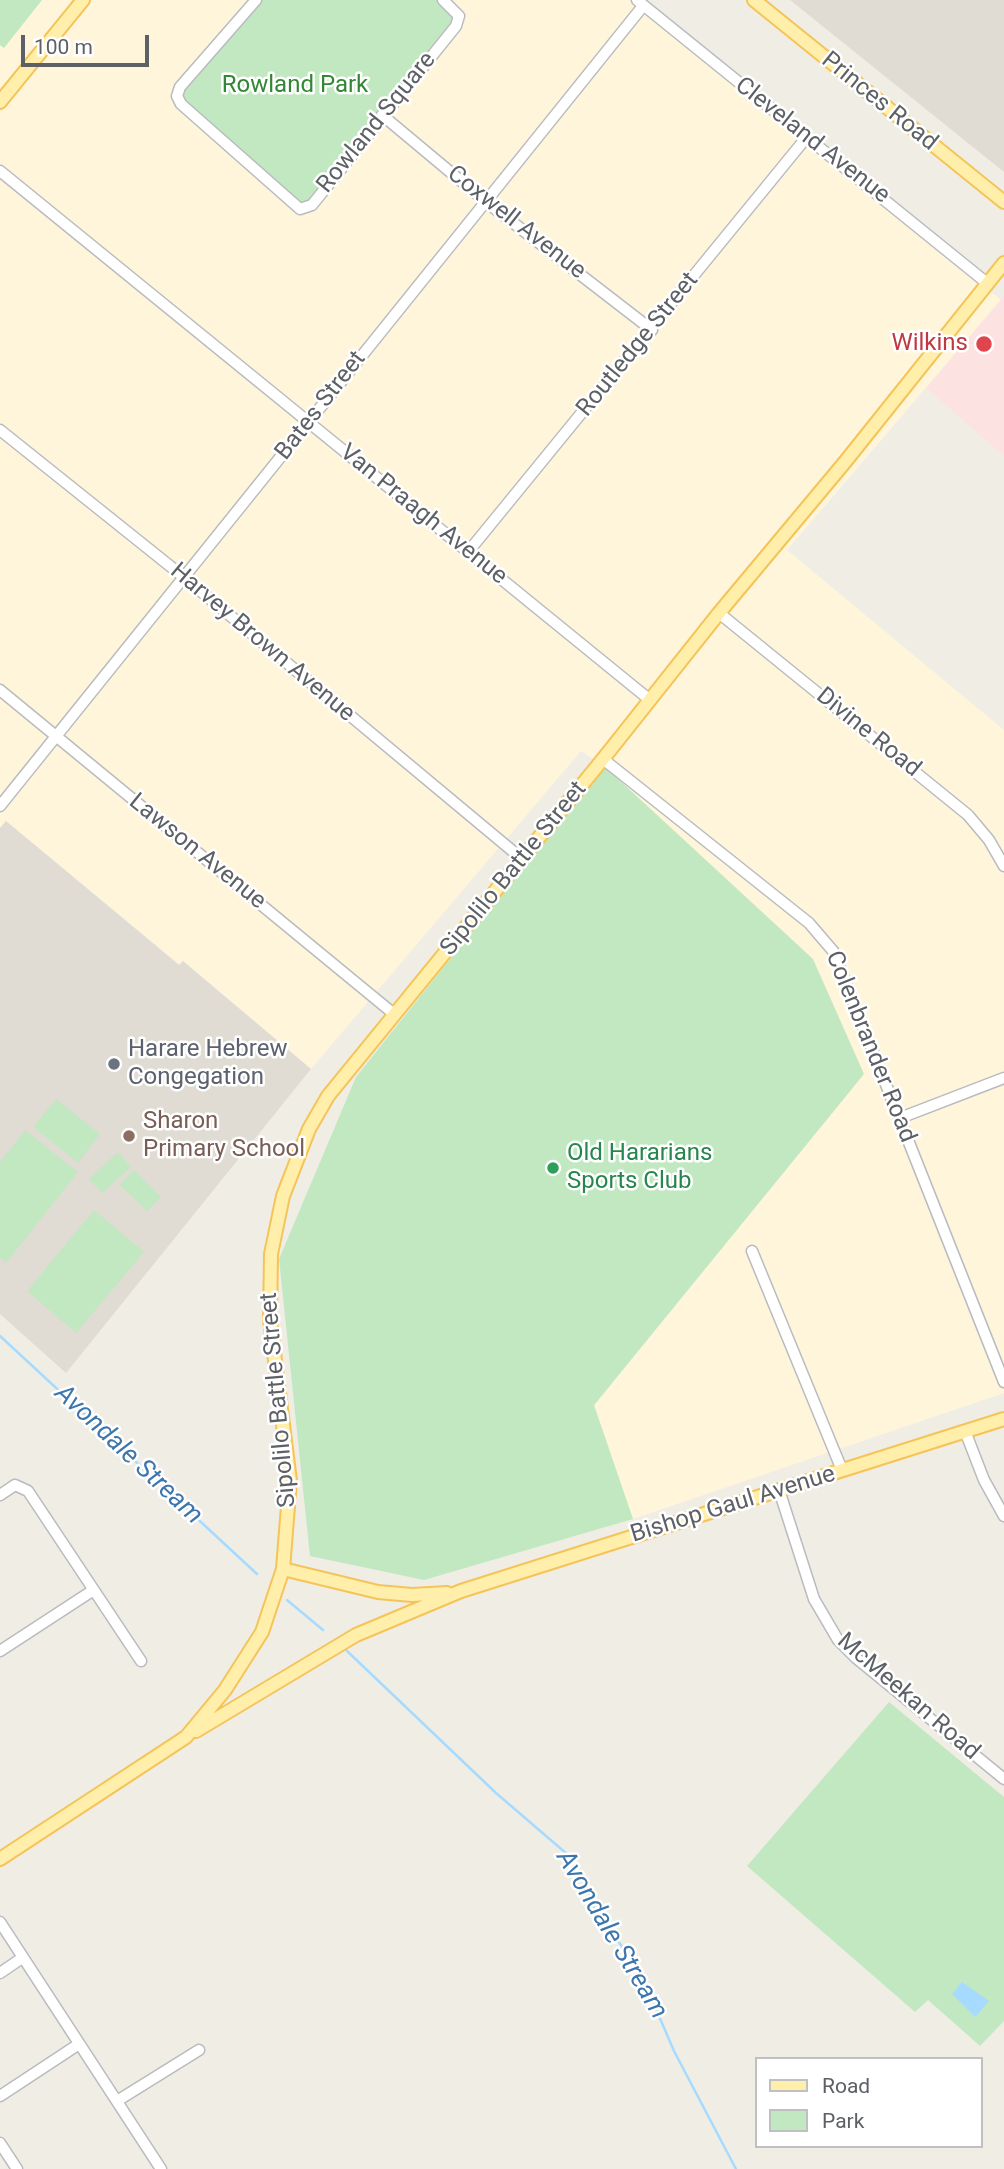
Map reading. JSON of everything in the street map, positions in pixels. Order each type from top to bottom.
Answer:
[{"type":"main road","points":[[0,102],[83,0]]},
{"type":"main road","name":"Princes Road","points":[[754,0],[1004,202]]},
{"type":"main road","name":"Sipolilo Battle Street","points":[[283,1569],[290,1481],[270,1320],[269,1285],[276,1223],[295,1163],[322,1107],[346,1070],[603,760],[1004,263]]},
{"type":"main road","name":"Bishop Gaul Avenue","points":[[461,1591],[1004,1419]]},
{"type":"main road","points":[[186,1737],[225,1690],[262,1632],[283,1569],[379,1592],[412,1595],[461,1591]]},
{"type":"main road","points":[[0,1859],[186,1737],[356,1635],[461,1591]]},
{"type":"street","name":"Rowland Square","points":[[253,1],[180,87],[177,96],[181,104],[295,206],[304,209],[312,205],[459,20],[456,11],[443,0]]},
{"type":"street","name":"Cleveland Avenue","points":[[640,3],[806,138],[873,188],[987,283]]},
{"type":"street","name":"Bates Street","points":[[0,806],[185,578],[640,3]]},
{"type":"street","name":"Coxwell Avenue","points":[[382,115],[485,201],[652,330]]},
{"type":"street","name":"Routledge Street","points":[[468,552],[652,330],[806,138]]},
{"type":"street","name":"Van Praagh Avenue","points":[[0,171],[650,700]]},
{"type":"street","name":"Harvey Brown Avenue","points":[[0,430],[185,578],[521,858]]},
{"type":"street","name":"Divine Road","points":[[719,613],[968,815],[989,840],[1004,866]]},
{"type":"street","name":"Lawson Avenue","points":[[0,690],[394,1014]]},
{"type":"street","name":"Colenbrander Road","points":[[603,760],[822,936],[842,971],[1004,1382]]},
{"type":"street","points":[[900,1118],[1004,1077]]},
{"type":"street","points":[[752,1251],[842,1470]]},
{"type":"street","points":[[965,1431],[984,1480],[1004,1516]]},
{"type":"street","points":[[0,1495],[15,1485],[29,1491],[92,1591],[141,1661]]},
{"type":"street","name":"McMeekan Road","points":[[779,1490],[814,1599],[838,1640],[856,1658],[1004,1779]]},
{"type":"street","points":[[0,1651],[92,1591]]},
{"type":"street","points":[[0,1922],[161,2169]]},
{"type":"street","points":[[0,1973],[22,1958]]},
{"type":"street","points":[[0,2096],[79,2044]]},
{"type":"street","points":[[117,2101],[199,2050]]},
{"type":"street","points":[[0,2143],[17,2169]]},
{"type":"shaded area","points":[[0,0],[637,0],[1001,300],[787,550],[1004,730],[1004,1393],[633,1519],[594,1406],[864,1074],[604,766],[581,751],[311,1069],[183,961],[180,965],[6,821],[0,828]]},
{"type":"shaded area","points":[[790,0],[1004,0],[1004,172]]},
{"type":"shaded area","name":"Wilkins","points":[[1004,296],[1004,456],[926,388]]},
{"type":"shaded area","name":"Sharon Primary School","points":[[6,821],[179,965],[183,961],[311,1069],[66,1373],[0,1314],[0,828]]},
{"type":"green space","points":[[0,0],[42,0],[4,48],[0,45]]},
{"type":"green space","name":"Rowland Park","points":[[255,0],[441,0],[461,16],[306,210],[173,94]]},
{"type":"green space","name":"Old Hararians Sports Club","points":[[604,766],[813,959],[864,1074],[594,1405],[633,1519],[424,1580],[310,1556],[279,1259],[356,1077]]},
{"type":"green space","points":[[56,1099],[100,1134],[78,1163],[33,1127]]},
{"type":"green space","points":[[25,1130],[78,1172],[6,1263],[0,1258],[0,1162]]},
{"type":"green space","points":[[118,1152],[131,1167],[102,1193],[89,1179]]},
{"type":"green space","points":[[134,1170],[161,1197],[147,1211],[119,1184]]},
{"type":"green space","points":[[94,1210],[144,1252],[76,1333],[27,1291]]},
{"type":"green space","points":[[889,1702],[1004,1797],[1004,2021],[980,2046],[928,2000],[915,2012],[747,1866]]},
{"type":"water","points":[[962,1982],[989,2001],[975,2017],[952,1994]]},
{"type":"waterway","name":"Avondale Stream","points":[[0,1336],[257,1574]]},
{"type":"waterway","name":"Avondale Stream","points":[[287,1600],[323,1630]]},
{"type":"waterway","name":"Avondale Stream","points":[[347,1651],[496,1793],[567,1854],[586,1884],[591,1903],[640,1972],[674,2051],[736,2169]]},
{"type":"place","name":"Wilkins","points":[[984,344]]},
{"type":"place","name":"Harare Hebrew Congegation","points":[[114,1064]]},
{"type":"place","name":"Sharon Primary School","points":[[129,1136]]},
{"type":"place","name":"Old Hararians Sports Club","points":[[553,1168]]}]
